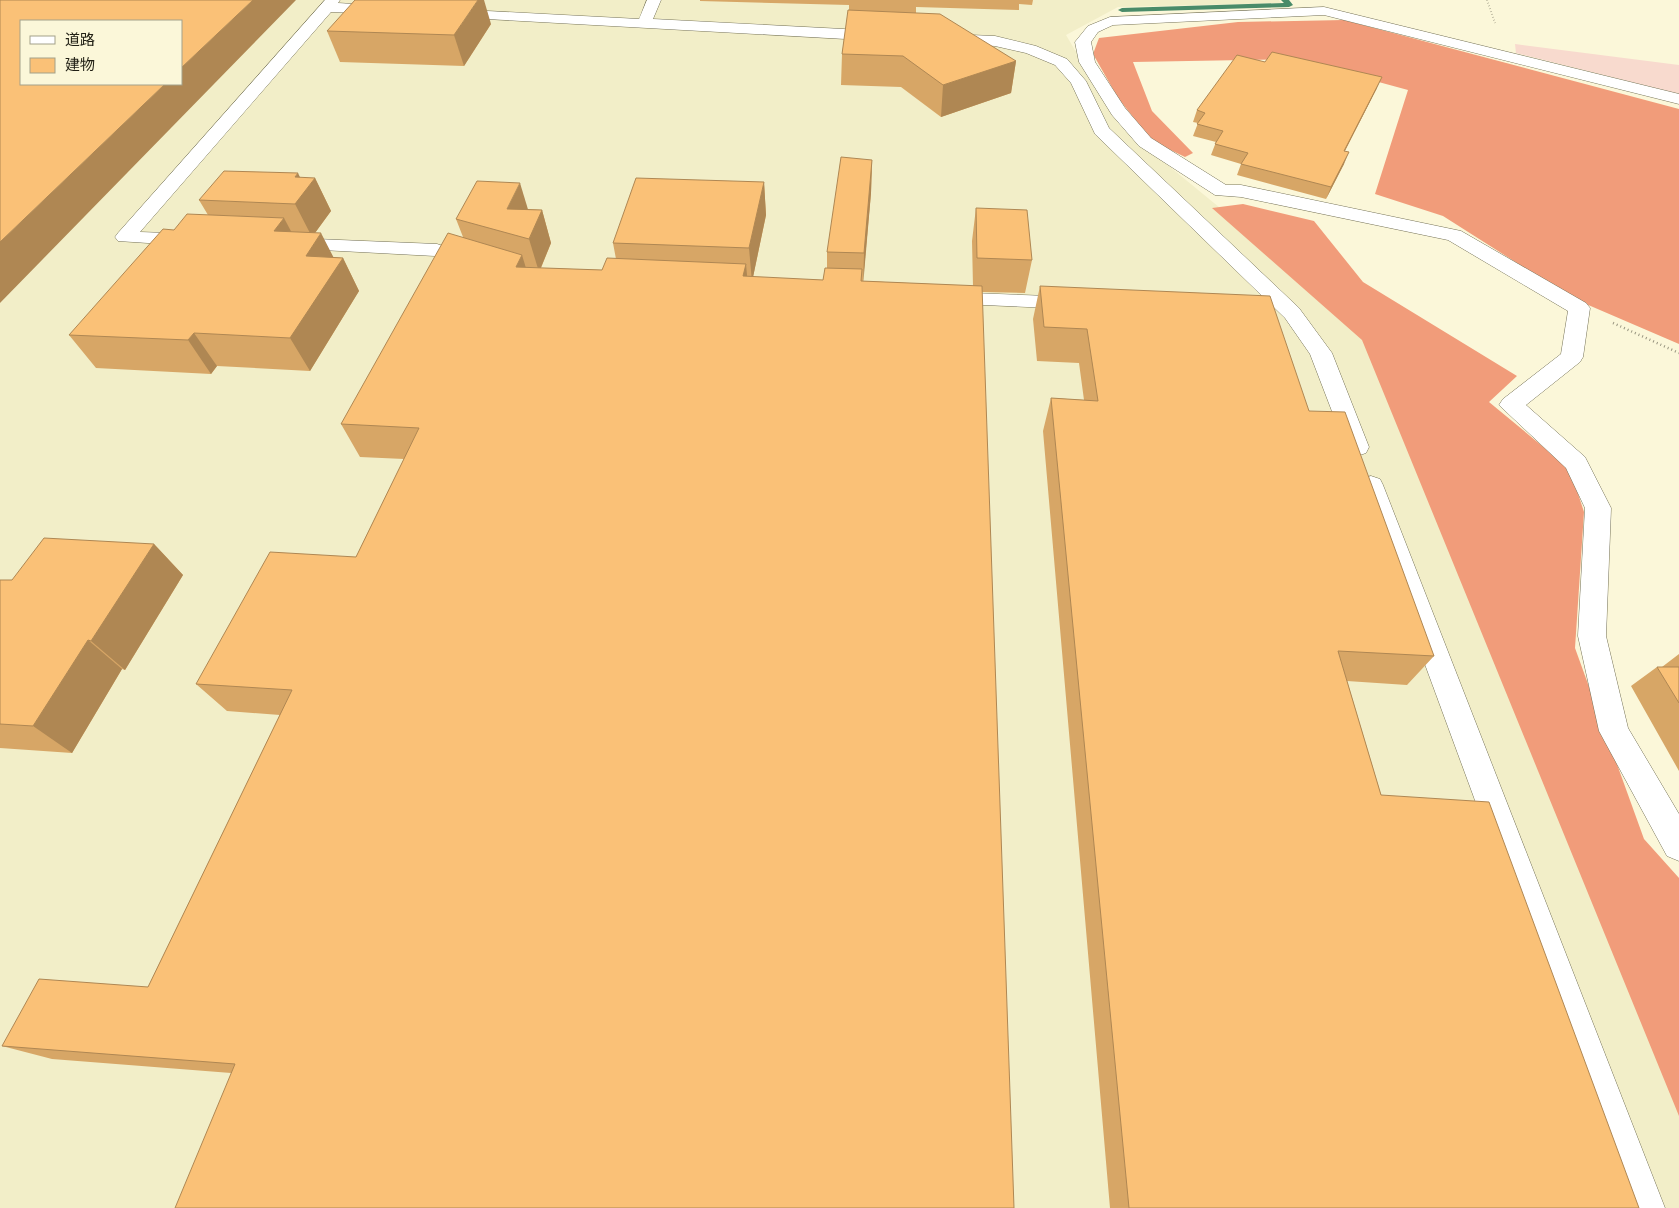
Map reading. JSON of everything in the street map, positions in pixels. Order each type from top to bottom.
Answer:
[{"type":"street","points":[[644,23],[654,0]]},
{"type":"street","points":[[213,241],[125,237],[330,3],[416,11],[898,36]]},
{"type":"street","points":[[1679,99],[1317,6],[1110,21],[1093,29],[1082,42],[1086,62],[1118,111],[1145,142],[1222,191],[1241,191],[1454,235],[1579,308],[1572,357],[1511,405],[1576,463],[1598,508],[1592,636],[1614,731],[1679,845]]},
{"type":"street","points":[[927,38],[995,42],[1031,49],[1061,62],[1078,81],[1101,130],[1292,313],[1321,353],[1645,1208]]},
{"type":"street","points":[[272,244],[438,250],[494,268]]},
{"type":"street","points":[[926,297],[1094,304]]},
{"type":"street","points":[[1262,312],[1292,313]]},
{"type":"path","points":[[1579,308],[1679,353]]},
{"type":"shaded area","points":[[0,0],[1279,0],[1281,3],[1118,7],[1066,35],[1120,126],[1380,339],[1679,1028],[1679,1208],[0,1208]]},
{"type":"shaded area","points":[[1344,20],[1679,109],[1679,344],[1572,298],[1443,216],[1375,194],[1408,90],[1294,59],[1133,62],[1152,111],[1193,153],[1185,157],[1152,141],[1118,98],[1093,54],[1099,38],[1238,22]]},
{"type":"shaded area","points":[[1515,44],[1679,65],[1679,94],[1516,53]]},
{"type":"shaded area","points":[[1243,204],[1314,221],[1363,282],[1517,376],[1489,402],[1570,469],[1584,512],[1575,648],[1644,839],[1679,878],[1679,1116],[1362,340],[1212,208]]},
{"type":"building","points":[[0,0],[253,0],[182,67],[182,20],[20,20],[20,85],[164,85],[0,242]]},
{"type":"building","points":[[355,0],[478,0],[454,35],[327,31]]},
{"type":"building","points":[[848,10],[940,14],[1016,61],[943,85],[903,56],[842,54]]},
{"type":"building","points":[[1272,52],[1382,77],[1344,151],[1349,152],[1331,187],[1241,164],[1248,153],[1215,144],[1223,131],[1197,124],[1205,113],[1197,110],[1237,55],[1265,62]]},
{"type":"building","points":[[841,157],[872,160],[864,253],[827,252]]},
{"type":"building","points":[[224,171],[298,173],[295,177],[315,178],[295,204],[199,200]]},
{"type":"building","points":[[636,178],[764,182],[749,248],[613,243]]},
{"type":"building","points":[[477,181],[520,183],[507,209],[542,210],[529,239],[456,219]]},
{"type":"building","points":[[976,208],[1027,210],[1032,260],[977,258]]},
{"type":"building","points":[[187,214],[284,218],[274,231],[321,233],[306,256],[343,258],[290,338],[194,333],[188,340],[69,335],[163,229],[174,230]]},
{"type":"building","points":[[448,233],[522,255],[516,267],[602,270],[607,258],[746,264],[743,276],[823,280],[825,268],[862,269],[861,281],[982,286],[1014,1208],[175,1208],[235,1064],[2,1046],[39,979],[148,987],[292,690],[196,684],[270,552],[356,557],[419,428],[341,424]]},
{"type":"building","points":[[1040,286],[1270,296],[1309,411],[1345,412],[1434,656],[1338,651],[1381,795],[1489,802],[1639,1208],[1129,1208],[1051,398],[1098,401],[1087,329],[1044,327]]},
{"type":"building","points":[[44,538],[154,544],[91,641],[88,640],[33,726],[0,724],[0,580],[12,580]]},
{"type":"building","points":[[1657,667],[1679,667],[1679,703]]},
{"type":"waterway","points":[[1122,10],[1289,5],[1285,0]]}]
